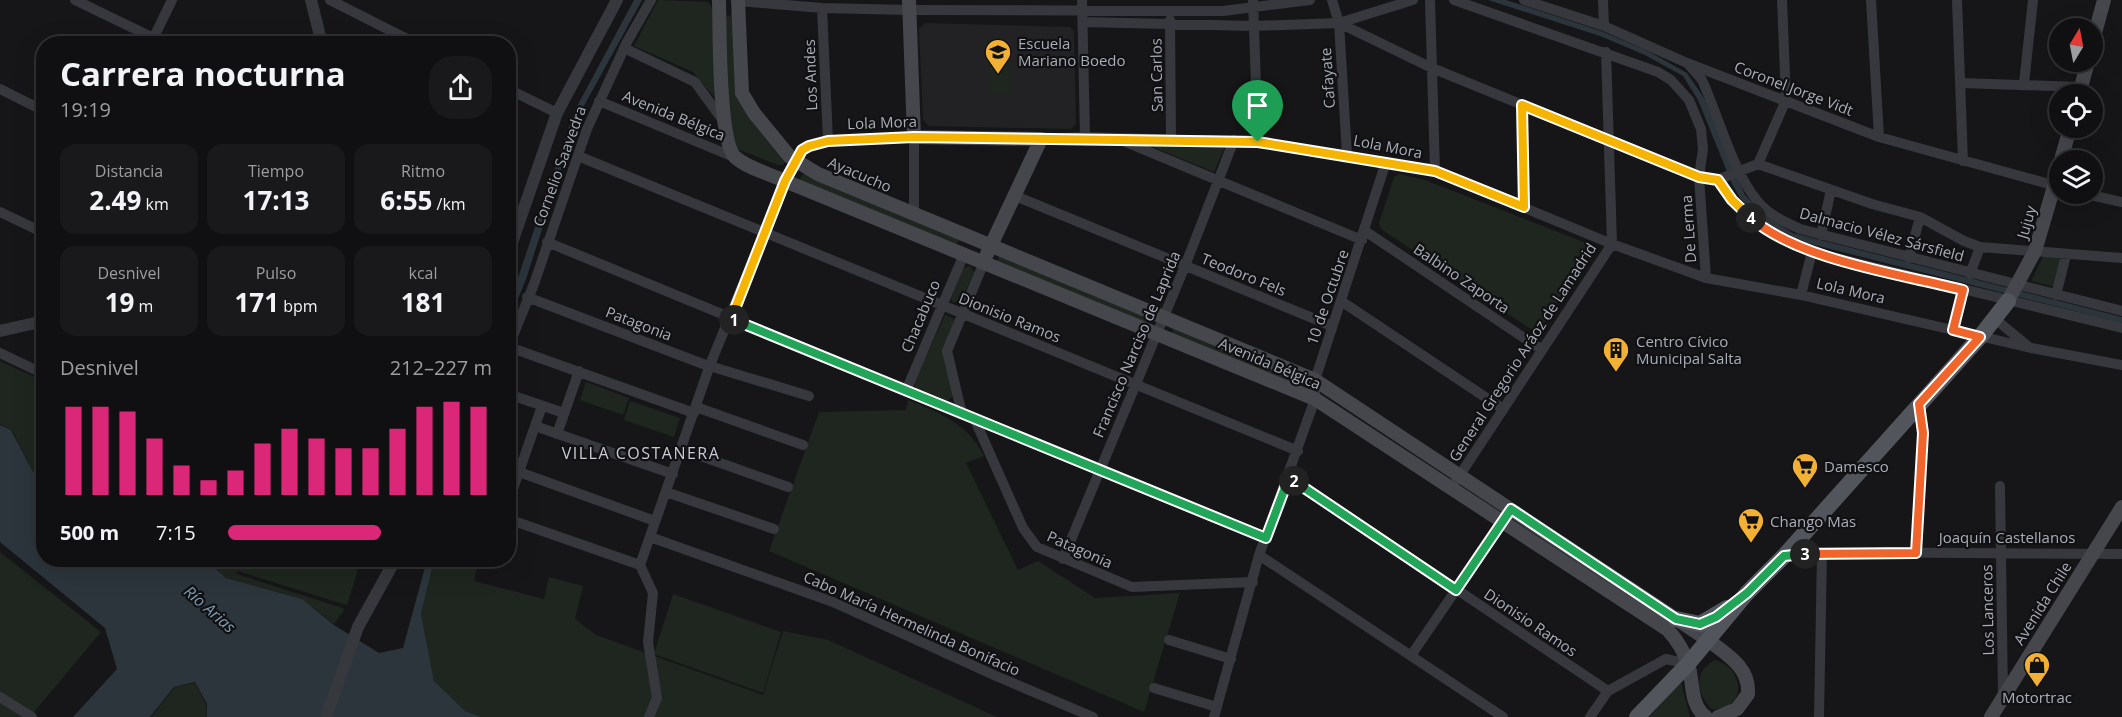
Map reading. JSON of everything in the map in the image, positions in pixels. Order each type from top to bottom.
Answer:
[{"type":"main road","points":[[719,0],[724,122],[728,147],[736,158],[785,181]]},
{"type":"main road","name":"Ayacucho","points":[[735,0],[742,93],[753,113],[818,174],[914,214]]},
{"type":"main road","points":[[2099,18],[2104,0]]},
{"type":"main road","points":[[909,5],[914,137]]},
{"type":"main road","name":"Lola Mora","points":[[914,137],[1041,139]]},
{"type":"main road","points":[[984,262],[1013,195],[1041,139]]},
{"type":"main road","name":"Avenida Bélgica","points":[[785,181],[1315,399],[1456,482],[1708,640],[1742,668],[1749,686],[1748,694],[1737,710],[1718,717]]},
{"type":"main road","name":"Jujuy","points":[[2008,301],[2036,251],[2051,204]]},
{"type":"main road","name":"Avenida Bélgica","points":[[914,214],[1315,380],[1456,482]]},
{"type":"main road","points":[[1637,717],[1688,664],[1747,593],[1784,556],[1980,337],[2008,301]]},
{"type":"main road","name":"Avenida Chile","points":[[1991,717],[2122,507]]},
{"type":"main road","name":"Avenida Bélgica","points":[[1507,515],[1668,630],[1677,641],[1688,664],[1694,702],[1706,717]]},
{"type":"main road","points":[[1676,619],[1700,624],[1747,593]]},
{"type":"street","points":[[75,0],[145,36]]},
{"type":"street","points":[[155,36],[172,0]]},
{"type":"street","points":[[311,0],[320,36]]},
{"type":"street","points":[[330,0],[401,36]]},
{"type":"street","name":"Cornelio Saavedra","points":[[516,230],[556,112],[617,0]]},
{"type":"street","name":"Cornelio Saavedra","points":[[516,328],[534,284],[547,242],[599,101],[624,48],[651,0]]},
{"type":"street","points":[[735,0],[822,8],[909,5],[1082,5],[1170,10],[1310,0]]},
{"type":"street","name":"Cafayate","points":[[1332,0],[1339,24],[1347,154]]},
{"type":"street","points":[[1083,22],[1253,26],[1339,24],[1413,0]]},
{"type":"street","points":[[1430,0],[1435,171]]},
{"type":"street","name":"De Lerma","points":[[1454,0],[1658,72],[1671,80],[1689,99],[1703,139],[1699,177],[1706,278]]},
{"type":"street","name":"Coronel Jorge Vidt","points":[[1524,0],[1604,26],[1687,63],[1878,137],[2049,184]]},
{"type":"street","points":[[1604,0],[1604,26]]},
{"type":"street","points":[[1758,164],[1786,100],[1782,0]]},
{"type":"street","points":[[1871,0],[1878,137]]},
{"type":"street","points":[[1957,0],[1963,161]]},
{"type":"street","points":[[2024,83],[2033,0]]},
{"type":"street","points":[[1082,5],[1085,137]]},
{"type":"street","points":[[1253,5],[1258,142]]},
{"type":"street","name":"Los Andes","points":[[822,8],[828,141]]},
{"type":"street","name":"San Carlos","points":[[1170,10],[1171,139]]},
{"type":"street","points":[[1339,24],[1432,69],[1699,177],[1721,179],[1758,164],[1831,190],[1920,217],[1980,247],[2122,258]]},
{"type":"street","points":[[624,48],[695,82],[724,122]]},
{"type":"street","name":"General Gregorio Aráoz de Lamadrid","points":[[1456,482],[1611,243],[1606,52]]},
{"type":"street","name":"Dalmacio Vélez Sársfield","points":[[1687,63],[1702,80],[1752,194],[1770,213],[1800,229],[1821,235],[1970,274],[2122,310]]},
{"type":"street","points":[[1961,83],[2024,83],[2049,87]]},
{"type":"street","points":[[0,89],[36,107]]},
{"type":"street","points":[[516,93],[556,112]]},
{"type":"street","name":"Avenida Bélgica","points":[[599,101],[736,158]]},
{"type":"street","points":[[1522,105],[1524,207]]},
{"type":"street","points":[[914,137],[914,214]]},
{"type":"street","name":"Lola Mora","points":[[799,155],[828,141],[914,137]]},
{"type":"street","name":"Lola Mora","points":[[1041,139],[1085,137],[1234,140],[1347,154],[1435,171],[1611,243],[1706,278],[1801,295],[2031,348],[2122,364]]},
{"type":"street","name":"Balbino Zaporta","points":[[1117,139],[1364,235],[1542,350]]},
{"type":"street","name":"Francisco Narciso de Laprida","points":[[1063,559],[1185,266],[1234,140]]},
{"type":"street","points":[[649,717],[657,698],[648,642],[653,593],[640,565],[710,365],[731,319],[785,181],[799,155]]},
{"type":"street","name":"Dionisio Ramos","points":[[578,156],[1298,452]]},
{"type":"street","name":"10 de Octubre","points":[[1216,712],[1260,555],[1315,399],[1315,380],[1386,162]]},
{"type":"street","points":[[1721,179],[1732,200],[1761,227],[1776,237],[1812,252],[2122,328]]},
{"type":"street","points":[[1821,235],[1831,190]]},
{"type":"street","name":"Teodoro Fels","points":[[1013,195],[1332,326]]},
{"type":"street","points":[[2103,198],[2122,202]]},
{"type":"street","points":[[0,212],[36,229]]},
{"type":"street","points":[[516,216],[520,218]]},
{"type":"street","points":[[1910,258],[1920,217]]},
{"type":"street","points":[[547,242],[1266,538]]},
{"type":"street","points":[[1970,274],[1980,247]]},
{"type":"street","points":[[1801,295],[1812,252]]},
{"type":"street","name":"Chacabuco","points":[[906,391],[964,254]]},
{"type":"street","points":[[2056,295],[2066,255]]},
{"type":"street","points":[[962,414],[947,351],[984,262]]},
{"type":"street","points":[[1953,330],[1963,290]]},
{"type":"street","name":"Patagonia","points":[[527,297],[710,365],[809,396]]},
{"type":"street","points":[[1341,301],[1503,408]]},
{"type":"street","points":[[1995,319],[2031,348]]},
{"type":"street","points":[[0,331],[36,323]]},
{"type":"street","points":[[516,349],[803,445]]},
{"type":"street","points":[[0,353],[36,370]]},
{"type":"street","points":[[557,434],[579,371]]},
{"type":"street","points":[[516,397],[564,413]]},
{"type":"street","points":[[1916,553],[1923,433],[1919,404]]},
{"type":"street","points":[[516,480],[542,406]]},
{"type":"street","name":"Patagonia","points":[[974,418],[1030,539],[1037,547],[1132,587],[1253,582]]},
{"type":"street","points":[[535,426],[673,474]]},
{"type":"street","points":[[681,449],[788,487]]},
{"type":"street","points":[[519,472],[655,521]]},
{"type":"street","name":"Dionisio Ramos","points":[[1289,477],[1608,691]]},
{"type":"street","name":"Los Lanceros","points":[[2000,486],[2003,697]]},
{"type":"street","points":[[666,492],[774,530]]},
{"type":"street","points":[[1412,654],[1507,515]]},
{"type":"street","points":[[516,522],[640,565]]},
{"type":"street","name":"Cabo María Hermelinda Bonifacio","points":[[650,537],[826,599],[1093,717]]},
{"type":"street","points":[[1819,717],[1822,552]]},
{"type":"street","name":"Joaquín Castellanos","points":[[1784,556],[1822,552],[2094,552],[2122,554]]},
{"type":"street","points":[[1260,555],[1412,654],[1503,717]]},
{"type":"street","points":[[326,717],[358,627],[391,567]]},
{"type":"street","points":[[1169,640],[1231,659]]},
{"type":"street","points":[[1590,717],[1608,691],[1666,660],[1688,664]]},
{"type":"street","points":[[1154,688],[1216,712]]},
{"type":"street","points":[[0,697],[32,717]]},
{"type":"shaded area","points":[[658,0],[708,2],[716,14],[716,99],[693,72],[634,46]]},
{"type":"shaded area","points":[[732,15],[737,84],[786,160],[783,165],[735,148],[729,132],[724,17]]},
{"type":"shaded area","name":"Escuela Mariano Boedo","points":[[925,23],[1070,27],[1074,31],[1076,124],[1071,129],[929,126],[923,120],[919,29]]},
{"type":"shaded area","points":[[1009,58],[1010,94],[990,94],[989,59]]},
{"type":"shaded area","points":[[1143,143],[1226,144],[1214,172]]},
{"type":"shaded area","points":[[803,174],[808,174],[960,240],[955,245],[799,180]]},
{"type":"shaded area","points":[[1399,174],[1425,180],[1591,245],[1592,250],[1539,330],[1534,331],[1381,229],[1379,223],[1394,177]]},
{"type":"shaded area","points":[[2044,255],[2061,258],[2054,287],[2031,281]]},
{"type":"shaded area","points":[[999,256],[1148,318],[1148,320],[1144,322],[997,261]]},
{"type":"shaded area","points":[[970,266],[974,272],[962,300],[953,303],[951,298],[963,268]]},
{"type":"shaded area","points":[[945,315],[953,318],[954,324],[943,354],[953,396],[947,401],[916,390],[914,383]]},
{"type":"shaded area","points":[[1172,328],[1299,382],[1297,385],[1173,334]]},
{"type":"shaded area","points":[[0,361],[36,378],[36,473],[33,472],[12,430],[0,424]]},
{"type":"shaded area","points":[[586,382],[629,398],[623,415],[580,400]]},
{"type":"shaded area","points":[[908,400],[952,421],[970,435],[977,445],[984,456],[966,463],[1018,570],[1038,561],[1095,598],[1180,593],[1144,712],[769,551],[819,412],[906,410]]},
{"type":"shaded area","points":[[630,401],[680,418],[674,437],[624,420]]},
{"type":"shaded area","points":[[0,552],[101,632],[30,717],[0,717]]},
{"type":"shaded area","points":[[214,567],[359,567],[347,605],[237,571],[237,574],[345,609],[334,624],[302,599],[226,578]]},
{"type":"shaded area","points":[[432,567],[477,567],[474,581],[544,599],[549,577],[583,586],[575,619],[596,635],[763,695],[783,631],[828,640],[997,717],[482,717],[465,711],[434,681],[421,614]]},
{"type":"shaded area","points":[[673,594],[781,632],[763,693],[654,654]]},
{"type":"shaded area","points":[[1715,660],[1733,672],[1738,689],[1731,704],[1723,708],[1711,709],[1702,696],[1699,683],[1703,670]]},
{"type":"shaded area","points":[[1681,682],[1690,717],[1649,717]]},
{"type":"shaded area","points":[[195,683],[206,704],[207,717],[151,717],[175,687]]},
{"type":"water","points":[[634,0],[642,0],[579,115],[516,304],[516,283],[574,112]]},
{"type":"water","points":[[1488,0],[1506,0],[1601,31],[1648,51],[1687,73],[1704,98],[1745,195],[1762,214],[1793,233],[2122,317],[2122,323],[1791,239],[1758,216],[1740,198],[1732,184],[1698,100],[1683,76],[1645,55],[1600,36]]},
{"type":"water","name":"Río Arias","points":[[0,425],[11,430],[33,472],[36,473],[36,567],[214,567],[226,578],[302,599],[334,625],[379,653],[403,648],[425,567],[432,567],[421,614],[434,681],[465,711],[482,717],[207,717],[207,704],[195,682],[174,687],[150,717],[73,717],[117,669],[105,628],[0,542]]},
{"type":"place","name":"Escuela Mariano Boedo","points":[[998,75]]},
{"type":"place","name":"Centro Cívico Municipal Salta","points":[[1616,373]]},
{"type":"place","name":"Damesco","points":[[1805,489]]},
{"type":"place","name":"Chango Mas","points":[[1751,544]]},
{"type":"place","name":"Motortrac","points":[[2037,688]]},
{"type":"district","name":"VILLA COSTANERA","points":[[641,453]]},
{"type":"route","points":[[1522,105],[1699,177],[1718,180],[1732,200],[1747,215],[1776,237],[1792,244],[1812,252],[1963,290],[1953,330],[1980,337],[1919,404],[1923,433],[1916,553],[1822,552],[1784,556],[1747,593],[1716,617],[1700,624],[1676,619],[1511,509],[1456,590],[1289,477],[1266,538],[731,319],[785,181],[802,150],[809,146],[828,141],[914,137],[1041,139],[1085,137],[1258,142],[1347,154],[1435,171],[1524,207],[1522,105]]}]
